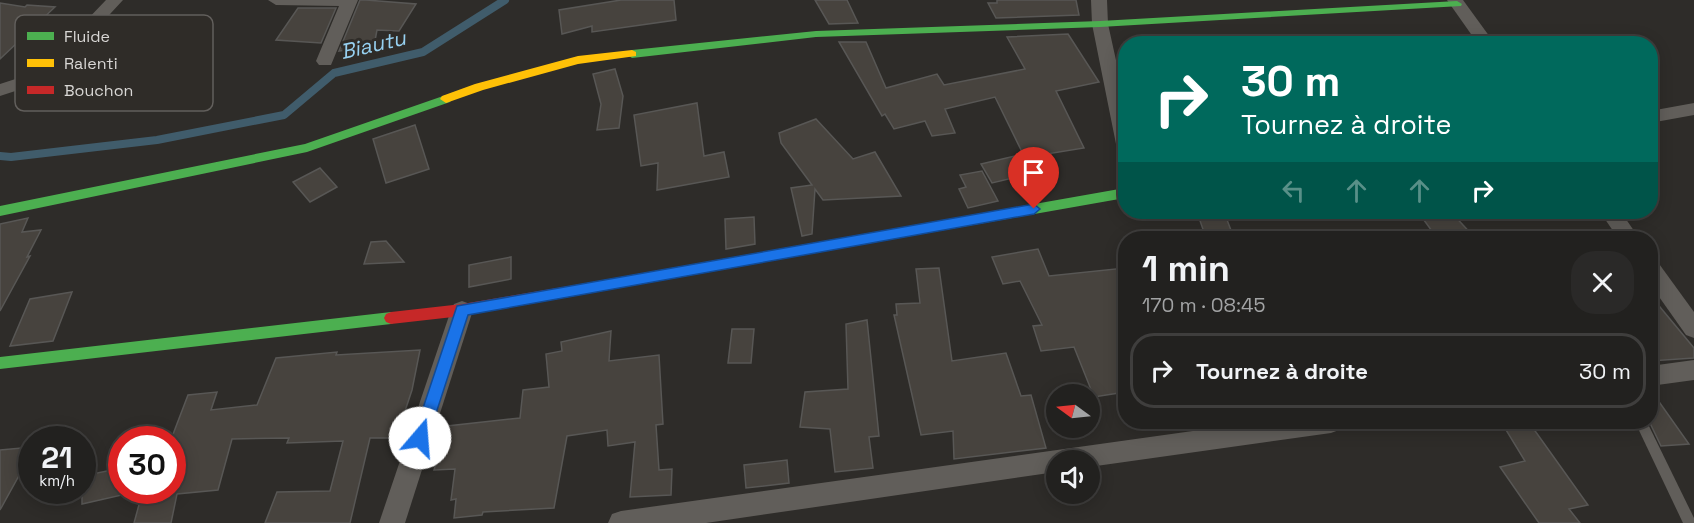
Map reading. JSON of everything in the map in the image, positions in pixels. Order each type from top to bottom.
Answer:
[{"type":"street","points":[[102,15],[116,0]]},
{"type":"street","points":[[276,0],[350,1],[325,61]]},
{"type":"street","points":[[1099,0],[1100,24],[1118,110]]},
{"type":"street","points":[[0,211],[308,148],[478,87],[578,60],[816,34],[1100,24],[1456,2],[1481,36]]},
{"type":"street","points":[[0,90],[15,85]]},
{"type":"street","points":[[1658,116],[1694,109]]},
{"type":"street","points":[[0,363],[462,310],[1118,194]]},
{"type":"street","points":[[1658,278],[1694,329]]},
{"type":"street","points":[[392,523],[462,310]]},
{"type":"street","points":[[1658,375],[1694,370]]},
{"type":"street","points":[[1100,455],[1282,429]]},
{"type":"street","points":[[621,523],[1046,463]]},
{"type":"lane","points":[[1644,429],[1690,523]]},
{"type":"building","points":[[360,0],[416,4],[399,31],[377,30],[374,46],[339,51]]},
{"type":"building","points":[[621,0],[674,0],[676,20],[592,32],[592,26],[562,34],[559,10]]},
{"type":"building","points":[[815,0],[847,0],[858,23],[829,24]]},
{"type":"building","points":[[997,0],[1076,0],[1079,15],[996,18],[988,3],[997,3]]},
{"type":"building","points":[[0,3],[25,7],[27,5],[55,7],[47,15],[15,15],[15,45],[0,59]]},
{"type":"building","points":[[298,8],[336,8],[321,43],[276,40]]},
{"type":"building","points":[[1068,34],[1099,82],[1056,91],[1084,148],[1034,156],[1042,171],[992,183],[981,164],[1023,154],[995,97],[945,109],[955,133],[932,136],[925,121],[894,129],[885,114],[882,116],[839,42],[866,42],[886,88],[937,74],[944,85],[1025,69],[1007,37]]},
{"type":"building","points":[[615,69],[623,96],[619,128],[597,130],[601,104],[593,74]]},
{"type":"building","points":[[697,103],[704,156],[724,152],[729,177],[657,190],[658,163],[641,166],[634,115]]},
{"type":"building","points":[[816,119],[853,159],[875,152],[901,196],[823,200],[815,189],[812,234],[802,236],[791,188],[812,185],[781,143],[779,133]]},
{"type":"building","points":[[415,125],[429,169],[386,183],[373,139]]},
{"type":"building","points":[[320,168],[337,187],[310,202],[293,182]]},
{"type":"building","points":[[982,171],[998,201],[968,208],[959,189],[966,187],[960,175]]},
{"type":"building","points":[[754,217],[755,244],[726,249],[725,219]]},
{"type":"building","points":[[28,218],[22,232],[41,230],[27,257],[30,256],[0,311],[0,224]]},
{"type":"building","points":[[1199,219],[1227,219],[1231,231],[1204,231]]},
{"type":"building","points":[[1423,219],[1457,219],[1469,231],[1432,231]]},
{"type":"building","points":[[386,241],[404,262],[364,264],[371,242]]},
{"type":"building","points":[[1038,249],[1049,276],[1118,269],[1118,393],[1100,396],[1100,384],[1089,384],[1074,347],[1041,351],[1033,326],[1042,325],[1020,281],[1003,284],[992,257]]},
{"type":"building","points":[[511,257],[511,279],[469,287],[469,265]]},
{"type":"building","points":[[939,268],[952,361],[1006,353],[1021,396],[1031,395],[1046,448],[954,459],[953,431],[921,435],[894,315],[897,315],[896,304],[920,303],[916,269]]},
{"type":"building","points":[[72,292],[53,341],[10,346],[30,299]]},
{"type":"building","points":[[1658,305],[1694,348],[1694,358],[1658,360]]},
{"type":"building","points":[[867,320],[879,436],[869,437],[873,468],[835,472],[830,429],[800,427],[805,392],[848,389],[846,324]]},
{"type":"building","points":[[732,329],[754,329],[751,363],[728,363]]},
{"type":"building","points":[[611,331],[609,361],[659,355],[663,424],[656,425],[659,470],[672,469],[671,495],[630,497],[635,442],[608,446],[607,430],[567,436],[554,508],[483,512],[482,515],[454,518],[456,499],[451,500],[455,469],[434,470],[447,426],[520,418],[523,390],[549,387],[546,354],[562,351],[561,342]]},
{"type":"building","points":[[420,350],[412,390],[396,438],[370,438],[350,523],[265,523],[277,492],[330,491],[343,441],[287,443],[289,438],[232,439],[218,490],[186,493],[186,426],[176,426],[188,395],[217,392],[211,410],[257,405],[276,358],[337,352],[336,355]]},
{"type":"building","points":[[1658,400],[1689,444],[1661,446],[1653,429],[1658,429]]},
{"type":"building","points":[[1534,429],[1588,505],[1569,509],[1580,523],[1539,523],[1500,467],[1525,461],[1506,430]]},
{"type":"building","points":[[18,448],[18,477],[0,510],[0,450]]},
{"type":"building","points":[[787,460],[789,483],[746,488],[744,465]]},
{"type":"building","points":[[108,471],[108,498],[96,501],[96,473]]},
{"type":"building","points":[[139,504],[175,504],[171,523],[134,523]]},
{"type":"waterway","name":"Biautu","points":[[0,156],[11,157],[157,140],[284,115],[334,73],[423,52],[505,0]]},
{"type":"traffic: fast","points":[[632,54],[816,34],[1100,24],[1457,4]]},
{"type":"traffic: fast","points":[[0,211],[307,148],[446,99]]},
{"type":"traffic: fast","points":[[587,288],[1118,194]]},
{"type":"traffic: fast","points":[[0,363],[391,318]]},
{"type":"traffic: slow","points":[[446,99],[479,87],[578,60],[632,54]]},
{"type":"traffic: jam","points":[[391,318],[462,310],[587,288]]},
{"type":"route","points":[[420,438],[462,310],[1034,209]]}]
